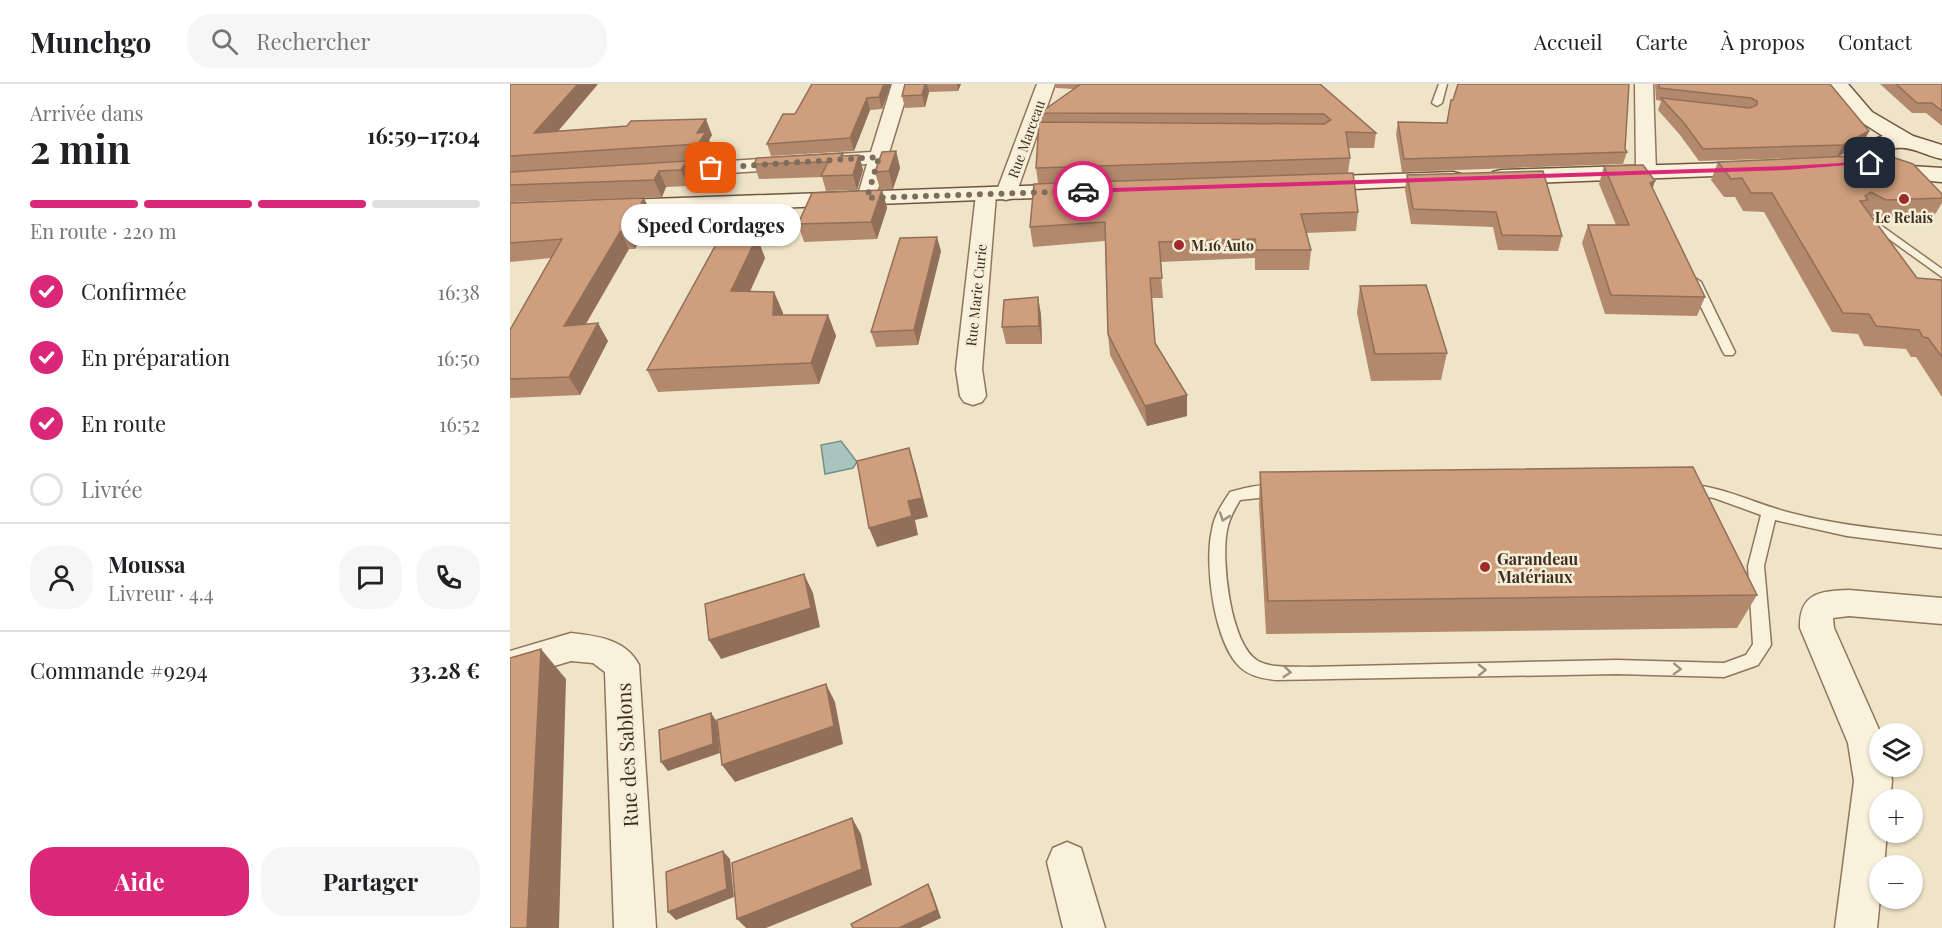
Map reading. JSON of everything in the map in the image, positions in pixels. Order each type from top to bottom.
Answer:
[{"type":"main road","points":[[1838,84],[1865,116],[1887,158]]},
{"type":"main road","points":[[1865,116],[1907,142],[1940,176]]},
{"type":"main road","points":[[1887,158],[1891,142],[1907,142]]},
{"type":"main road","points":[[1820,166],[1887,158],[1940,176]]},
{"type":"main road","points":[[1285,184],[1478,178],[1648,177],[1775,168]]},
{"type":"main road","points":[[510,212],[1099,190]]},
{"type":"street","points":[[867,198],[901,84]]},
{"type":"street","name":"Rue Marceau","points":[[996,194],[1035,132],[1046,84]]},
{"type":"street","points":[[1644,84],[1650,105],[1648,177]]},
{"type":"street","points":[[627,174],[879,157]]},
{"type":"street","name":"Rue Marie Curie","points":[[973,396],[969,369],[996,194]]},
{"type":"street","points":[[1856,928],[1873,781],[1867,743],[1817,628],[1816,612],[1829,604],[1849,603],[1942,611]]},
{"type":"street","name":"Rue des Sablons","points":[[510,665],[571,647],[600,650],[622,665],[634,928]]},
{"type":"street","points":[[1067,861],[1084,928]]},
{"type":"lane","points":[[1437,103],[1443,84]]},
{"type":"lane","points":[[1863,215],[1942,274]]},
{"type":"lane","points":[[1690,272],[1729,352]]},
{"type":"lane","points":[[1671,489],[1721,493],[1788,518],[1854,532],[1942,542]]},
{"type":"lane","points":[[1295,491],[1259,491],[1235,496],[1225,511],[1218,536],[1218,585],[1231,635],[1246,662],[1262,670],[1308,674],[1617,667],[1724,670],[1752,660],[1762,645],[1755,566],[1769,511]]},
{"type":"water","points":[[841,441],[857,462],[853,468],[825,474],[821,445]]},
{"type":"building","points":[[510,84],[578,84],[534,133],[627,126],[631,121],[706,119],[697,133],[706,132],[698,144],[510,156]]},
{"type":"building","points":[[812,84],[884,84],[879,97],[867,98],[850,138],[767,144],[783,114],[795,114]]},
{"type":"building","points":[[905,84],[925,84],[922,95],[902,96]]},
{"type":"building","points":[[1081,84],[1320,84],[1376,133],[1346,132],[1350,158],[1036,168],[1039,122],[1324,124],[1331,120],[1324,114],[1040,113]]},
{"type":"building","points":[[1458,84],[1629,84],[1625,149],[1627,152],[1404,159],[1398,122],[1447,123],[1451,100],[1453,100]]},
{"type":"building","points":[[1659,84],[1830,84],[1869,131],[1843,145],[1703,149],[1684,123],[1661,98],[1750,108],[1757,105],[1757,101],[1751,98],[1659,88]]},
{"type":"building","points":[[1896,84],[1942,84],[1942,111],[1932,103],[1917,103]]},
{"type":"building","points":[[1878,146],[1892,157],[1913,164],[1942,194],[1942,198],[1886,200],[1871,192],[1865,196],[1868,200],[1860,201],[1917,278],[1942,280],[1942,357],[1919,330],[1876,326],[1869,314],[1843,313],[1772,193],[1751,193],[1742,178],[1731,179],[1718,162],[1851,156]]},
{"type":"building","points":[[896,151],[889,171],[875,172],[882,152]]},
{"type":"building","points":[[843,153],[841,156],[859,155],[853,175],[821,176],[828,162],[754,164],[757,158]]},
{"type":"building","points":[[687,161],[681,170],[659,171],[654,180],[510,185],[510,172]]},
{"type":"building","points":[[1643,165],[1655,181],[1650,183],[1705,297],[1611,295],[1588,225],[1629,225],[1604,166]]},
{"type":"building","points":[[1543,171],[1562,236],[1502,235],[1496,212],[1413,209],[1407,175]]},
{"type":"building","points":[[1353,173],[1358,212],[1301,214],[1311,250],[1256,250],[1255,239],[1159,242],[1162,278],[1150,278],[1155,343],[1187,395],[1145,406],[1108,334],[1105,222],[1030,227],[1034,184]]},
{"type":"building","points":[[882,190],[871,222],[798,224],[812,193]]},
{"type":"building","points":[[644,198],[627,231],[620,232],[564,326],[598,323],[569,377],[510,379],[510,330],[562,239],[510,243],[510,203]]},
{"type":"building","points":[[757,237],[731,291],[774,292],[773,315],[828,315],[811,363],[647,370],[719,239]]},
{"type":"building","points":[[937,237],[914,330],[871,332],[900,238]]},
{"type":"building","points":[[1426,285],[1447,353],[1375,354],[1360,286]]},
{"type":"building","points":[[1038,297],[1039,326],[1002,327],[1004,300]]},
{"type":"building","points":[[909,448],[922,498],[908,501],[912,516],[869,528],[857,461]]},
{"type":"building","name":"Garandeau Matériaux","points":[[1693,467],[1757,595],[1268,601],[1260,472]]},
{"type":"building","points":[[804,574],[811,608],[709,640],[705,604]]},
{"type":"building","points":[[541,649],[527,928],[510,928],[510,658]]},
{"type":"building","points":[[826,684],[834,726],[722,765],[717,720]]},
{"type":"building","points":[[711,713],[713,744],[661,762],[659,730]]},
{"type":"building","points":[[852,818],[862,869],[737,919],[732,863]]},
{"type":"building","points":[[723,851],[727,889],[668,912],[666,872]]},
{"type":"building","points":[[928,884],[937,910],[899,928],[853,928],[851,924]]},
{"type":"way so far","points":[[711,168],[879,157],[867,198],[1083,191]]},
{"type":"place","name":"Speed Cordages","points":[[711,168]]},
{"type":"place","name":"Le Relais","points":[[1904,199]]},
{"type":"place","name":"M.16 Auto","points":[[1179,245]]},
{"type":"place","name":"Garandeau Matériaux","points":[[1485,567]]},
{"type":"route","points":[[1083,191],[1786,168],[1842,165],[1852,162],[1870,163]]}]
